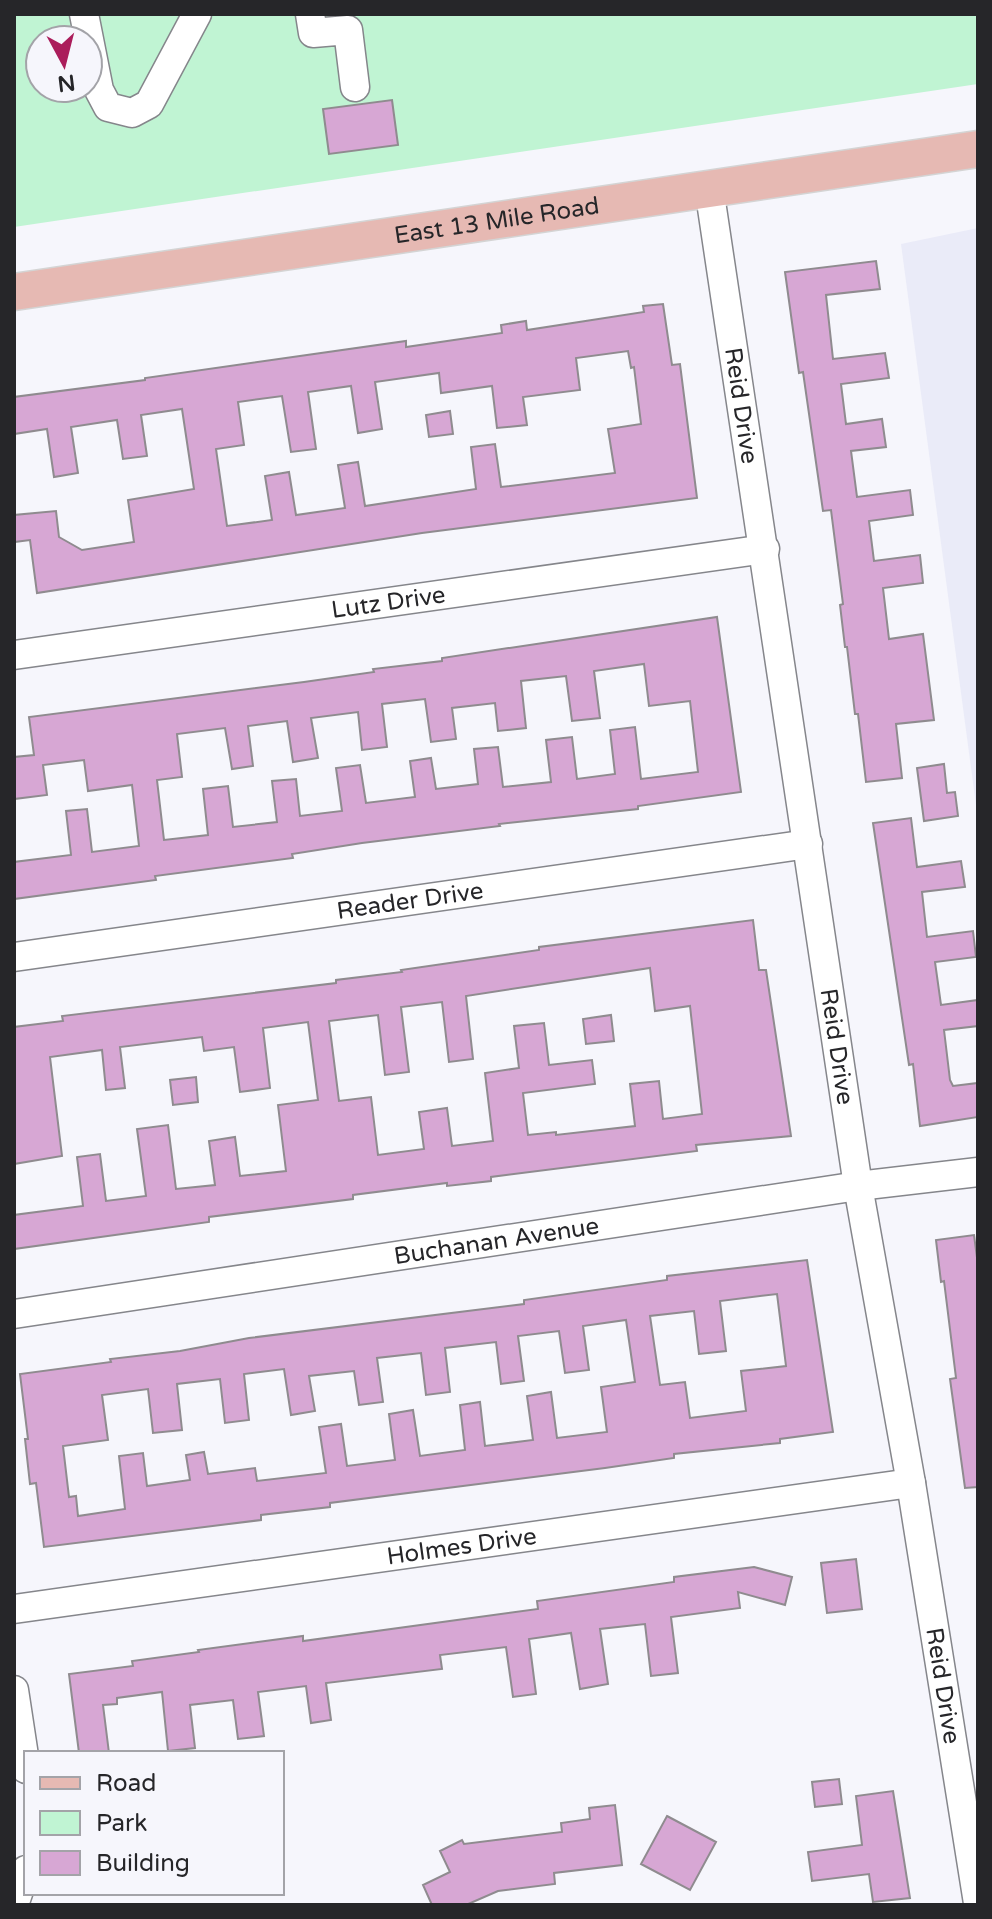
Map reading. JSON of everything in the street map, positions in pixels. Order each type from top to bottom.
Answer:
[{"type":"main road","name":"East 13 Mile Road","points":[[14,292],[978,149]]},
{"type":"street","points":[[84,14],[99,90],[108,107],[132,113],[149,104],[197,14]]},
{"type":"street","points":[[310,14],[313,33],[348,30],[355,87]]},
{"type":"street","name":"Reid Drive","points":[[709,188],[858,1186],[911,1483],[978,1903]]},
{"type":"street","name":"Lutz Drive","points":[[14,655],[765,549]]},
{"type":"street","name":"Reader Drive","points":[[14,957],[808,844]]},
{"type":"street","name":"Buchanan Avenue","points":[[14,1314],[858,1186],[978,1172]]},
{"type":"street","name":"Holmes Drive","points":[[14,1609],[911,1483]]},
{"type":"street","points":[[14,1690],[24,1756]]},
{"type":"street","points":[[14,1905],[24,1876]]},
{"type":"shaded area","points":[[978,228],[978,820],[901,244]]},
{"type":"green space","points":[[14,14],[978,14],[978,84],[14,227]]},
{"type":"building","points":[[392,100],[398,145],[329,154],[323,109]]},
{"type":"building","points":[[876,261],[880,289],[826,295],[833,359],[885,353],[889,378],[841,384],[846,424],[882,419],[886,447],[851,451],[857,497],[910,490],[913,515],[869,521],[874,561],[920,555],[923,583],[883,588],[889,639],[923,634],[934,720],[896,724],[902,778],[866,782],[858,714],[855,714],[845,647],[831,510],[823,511],[785,272]]},
{"type":"building","points":[[663,304],[672,365],[680,364],[697,498],[422,533],[37,593],[30,540],[14,542],[14,515],[56,511],[59,537],[82,550],[134,542],[128,500],[194,489],[182,409],[141,415],[147,456],[123,459],[117,420],[71,427],[78,473],[54,477],[47,429],[14,434],[14,397],[406,341],[406,347],[502,333],[501,325],[526,321],[527,330],[644,312],[643,306]],"holes":[[[628,351],[631,368],[634,367],[641,424],[608,429],[615,473],[501,487],[495,444],[471,447],[476,489],[365,506],[358,462],[338,465],[345,508],[296,515],[289,472],[265,476],[272,520],[227,526],[216,449],[244,445],[238,402],[282,396],[291,452],[316,449],[308,392],[351,386],[358,433],[382,429],[375,382],[439,373],[441,393],[492,386],[497,428],[527,425],[523,397],[580,390],[576,358]]]},
{"type":"building","points":[[450,411],[453,434],[429,437],[426,415]]},
{"type":"building","points":[[717,617],[741,792],[638,806],[638,809],[362,843],[292,854],[293,858],[14,899],[14,862],[71,855],[66,811],[87,809],[92,852],[139,846],[132,785],[88,791],[84,760],[43,765],[47,795],[14,799],[14,757],[34,755],[29,717],[374,672],[373,669],[442,661],[442,658]],"holes":[[[644,664],[649,706],[690,701],[698,772],[641,779],[635,727],[610,730],[615,774],[577,779],[572,737],[546,740],[551,782],[503,787],[498,747],[474,749],[478,784],[436,789],[431,758],[410,761],[415,797],[366,803],[360,765],[336,768],[342,811],[300,816],[296,779],[272,781],[277,822],[233,827],[228,786],[203,789],[208,835],[164,840],[157,780],[182,777],[177,734],[225,728],[232,769],[253,766],[248,726],[287,721],[293,762],[318,758],[311,718],[358,712],[362,750],[387,747],[382,704],[425,699],[431,742],[456,739],[452,708],[495,703],[498,731],[526,728],[521,681],[566,676],[572,721],[600,718],[594,671]]]},
{"type":"building","points":[[944,764],[947,793],[955,792],[958,816],[924,821],[917,768]]},
{"type":"building","points":[[911,818],[917,867],[961,861],[965,887],[922,892],[927,937],[973,931],[976,957],[935,962],[941,1005],[978,1000],[978,1026],[944,1030],[950,1080],[953,1086],[978,1083],[978,1117],[920,1126],[913,1064],[909,1065],[873,823]]},
{"type":"building","points":[[753,920],[759,970],[766,970],[791,1136],[696,1145],[697,1151],[491,1177],[491,1181],[447,1186],[447,1183],[353,1195],[353,1199],[209,1217],[209,1222],[14,1249],[14,1215],[83,1206],[77,1157],[100,1154],[106,1201],[146,1196],[137,1129],[168,1125],[176,1189],[215,1185],[209,1141],[235,1137],[240,1176],[286,1171],[278,1105],[318,1100],[308,1022],[263,1028],[270,1088],[240,1092],[234,1047],[204,1051],[202,1037],[120,1047],[125,1088],[106,1090],[102,1050],[50,1057],[62,1156],[14,1164],[14,1027],[63,1021],[62,1016],[336,983],[336,980],[539,950],[539,947]],"holes":[[[650,968],[655,1011],[690,1006],[702,1114],[663,1119],[659,1081],[630,1084],[635,1126],[528,1135],[523,1093],[595,1084],[592,1060],[549,1065],[544,1023],[514,1026],[519,1068],[485,1073],[493,1141],[452,1146],[447,1108],[419,1112],[424,1149],[378,1155],[371,1097],[339,1101],[329,1021],[378,1015],[385,1075],[409,1072],[401,1007],[442,1002],[449,1062],[473,1059],[466,996]]]},
{"type":"building","points":[[611,1015],[614,1041],[586,1044],[583,1019]]},
{"type":"building","points":[[196,1077],[198,1102],[173,1105],[170,1080]]},
{"type":"building","points":[[974,1235],[978,1265],[978,1487],[965,1488],[950,1379],[956,1378],[936,1240]]},
{"type":"building","points":[[807,1260],[833,1432],[780,1439],[780,1443],[674,1454],[674,1458],[605,1468],[330,1503],[330,1507],[261,1515],[261,1520],[44,1547],[36,1483],[30,1484],[20,1374],[249,1338],[524,1304],[524,1300],[667,1280],[667,1276]],"holes":[[[777,1294],[786,1366],[741,1371],[746,1411],[690,1418],[685,1382],[660,1385],[650,1316],[694,1311],[699,1354],[726,1351],[720,1301]],[[626,1320],[635,1382],[601,1387],[607,1432],[557,1438],[551,1392],[527,1396],[533,1440],[485,1446],[480,1402],[460,1405],[465,1450],[420,1456],[413,1410],[389,1414],[395,1460],[347,1466],[341,1424],[319,1427],[326,1473],[257,1481],[255,1468],[208,1474],[204,1452],[186,1455],[190,1480],[147,1486],[143,1453],[119,1456],[125,1509],[78,1516],[76,1496],[69,1497],[63,1446],[108,1440],[102,1395],[148,1389],[153,1433],[182,1430],[177,1384],[220,1379],[225,1423],[249,1420],[244,1374],[284,1369],[291,1415],[315,1411],[309,1376],[354,1371],[359,1405],[383,1402],[377,1358],[421,1353],[426,1395],[450,1392],[445,1348],[496,1342],[501,1384],[524,1381],[518,1336],[559,1331],[565,1373],[589,1370],[583,1326]]]},
{"type":"building","points":[[856,1559],[862,1609],[827,1613],[821,1563]]},
{"type":"building","points":[[754,1567],[792,1577],[785,1605],[738,1592],[740,1608],[671,1617],[678,1673],[651,1676],[645,1624],[600,1629],[608,1684],[580,1689],[571,1633],[529,1639],[536,1694],[513,1697],[506,1647],[440,1655],[442,1669],[326,1683],[331,1720],[311,1723],[306,1686],[258,1692],[264,1736],[238,1739],[233,1700],[190,1705],[195,1748],[168,1751],[162,1692],[117,1698],[117,1704],[103,1705],[109,1751],[79,1751],[69,1674],[133,1666],[132,1661],[198,1650],[303,1636],[303,1641],[538,1609],[537,1601],[674,1582],[674,1577]]},
{"type":"building","points":[[839,1779],[842,1804],[815,1807],[812,1782]]},
{"type":"building","points":[[893,1791],[910,1898],[873,1902],[869,1874],[812,1881],[808,1852],[862,1845],[856,1796]]},
{"type":"building","points":[[615,1805],[622,1865],[554,1873],[555,1884],[498,1891],[466,1905],[432,1905],[423,1885],[450,1872],[440,1851],[462,1840],[464,1844],[562,1832],[561,1823],[590,1819],[589,1808]]},
{"type":"building","points":[[667,1816],[716,1842],[690,1890],[641,1864]]}]
